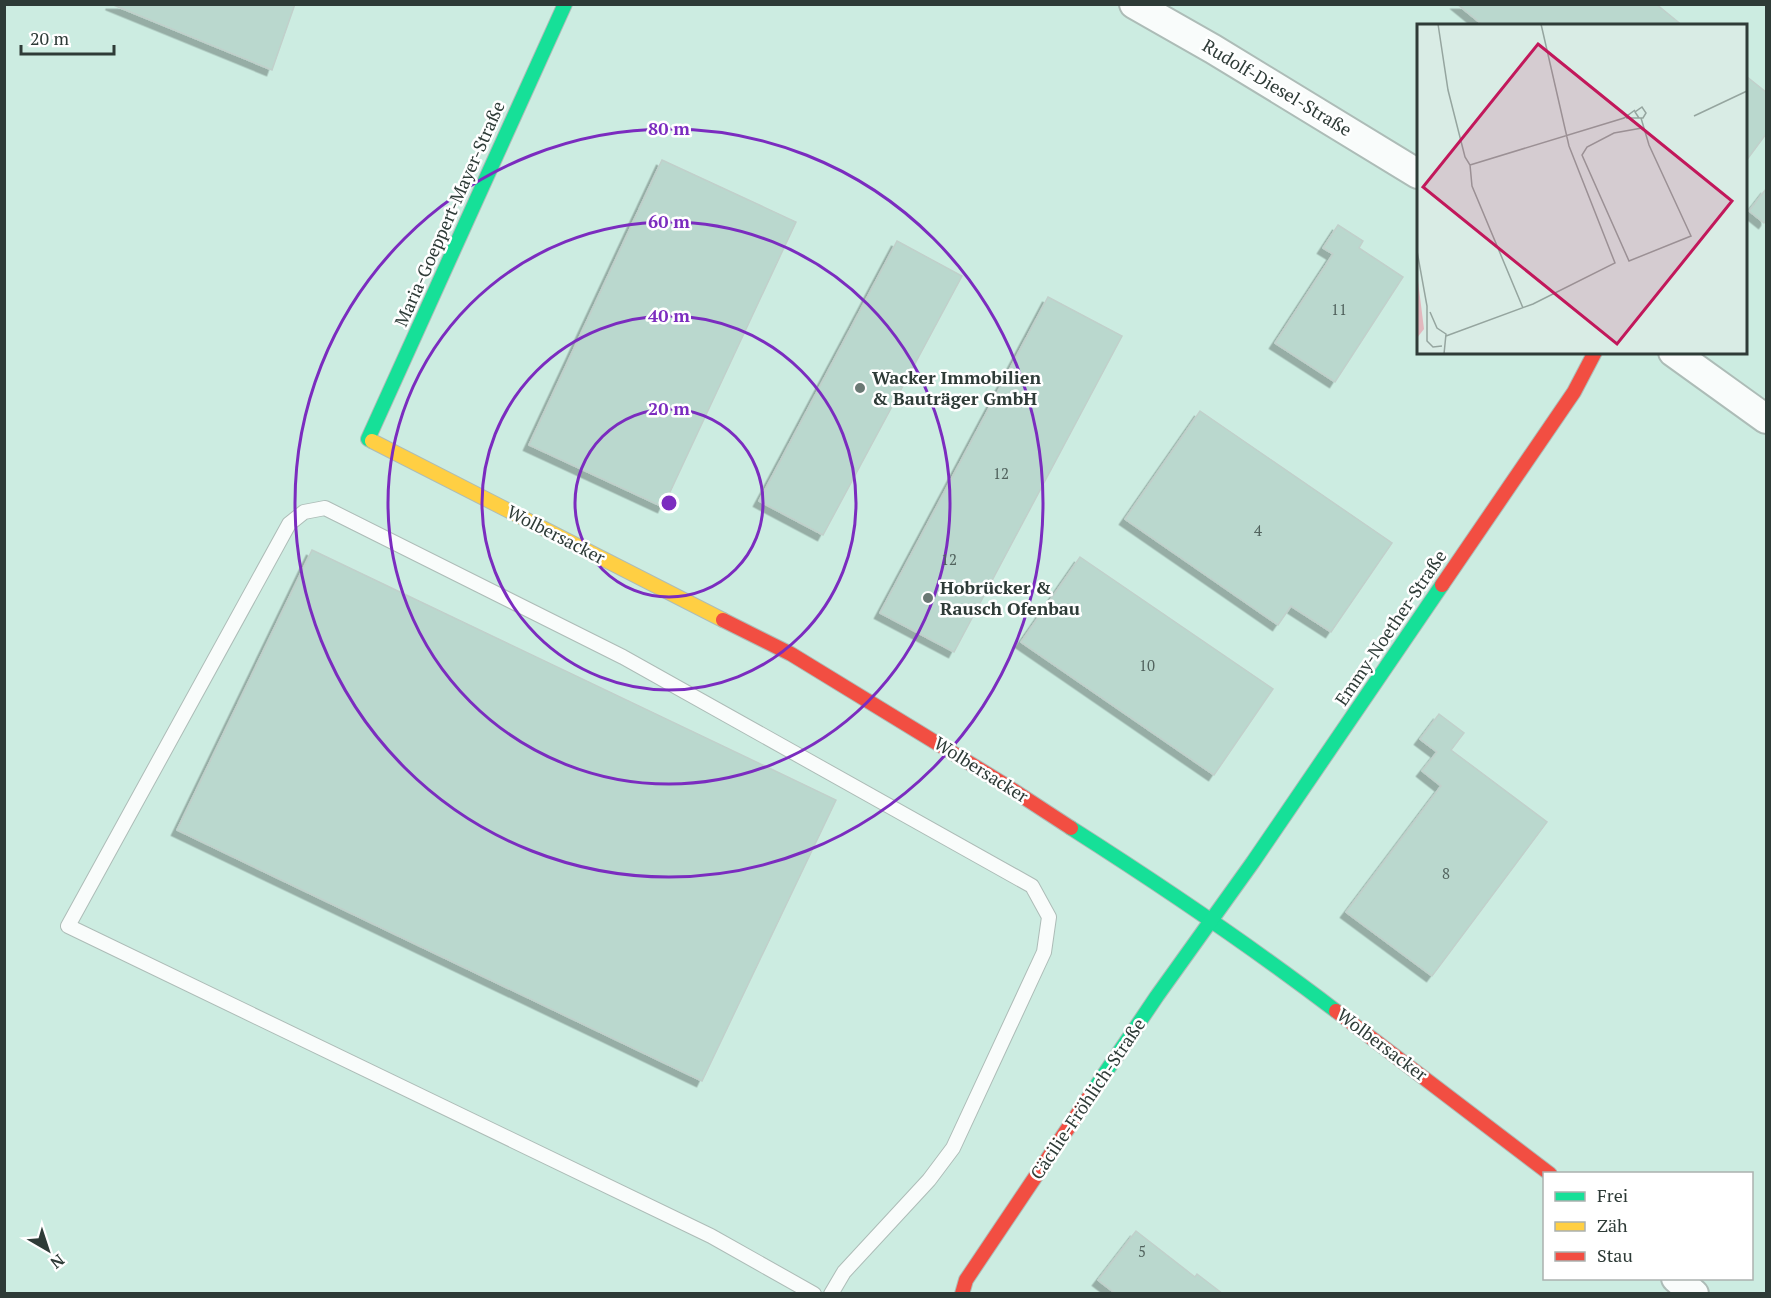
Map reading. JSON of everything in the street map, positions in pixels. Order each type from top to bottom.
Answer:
[{"type":"street","name":"Maria-Goeppert-Mayer-Straße","points":[[368,439],[565,4]]},
{"type":"street","name":"Rudolf-Diesel-Straße","points":[[1134,4],[1213,49],[1417,173]]},
{"type":"street","name":"Emmy-Noether-Straße","points":[[1211,920],[1260,853],[1567,402],[1594,354]]},
{"type":"street","points":[[1676,354],[1767,419]]},
{"type":"street","name":"Wolbersacker","points":[[368,439],[791,654],[1002,783],[1143,874],[1284,970],[1549,1172]]},
{"type":"street","name":"Cäcilie-Fröhlich-Straße","points":[[959,1289],[1211,920]]},
{"type":"street","points":[[1678,1280],[1694,1293]]},
{"type":"lane","points":[[814,1293],[711,1236],[68,926],[289,524],[304,512],[325,508],[623,657],[1032,886],[1049,917],[1044,952],[953,1148],[929,1180],[844,1272],[831,1293]]},
{"type":"shaded area","points":[[5,5],[1766,5],[1766,1293],[5,1293]]},
{"type":"building","points":[[111,4],[295,4],[272,70]]},
{"type":"building","points":[[1457,4],[1656,4],[1681,24],[1482,24]]},
{"type":"building","points":[[1747,77],[1766,92],[1766,134],[1747,160]]},
{"type":"building","points":[[662,160],[796,222],[663,507],[529,445]]},
{"type":"building","points":[[1766,189],[1766,220],[1764,223],[1749,211]]},
{"type":"building","points":[[1338,225],[1363,241],[1359,248],[1403,277],[1335,382],[1275,343],[1333,254],[1323,248]]},
{"type":"building","name":"Wacker Immobilien & Bauträger GmbH","points":[[897,241],[962,276],[823,535],[759,501]]},
{"type":"building","points":[[1048,297],[1122,336],[954,652],[880,613]]},
{"type":"building","points":[[1200,411],[1392,543],[1331,632],[1291,606],[1278,625],[1125,519]]},
{"type":"building","points":[[312,550],[836,800],[702,1081],[177,830]]},
{"type":"building","points":[[1080,557],[1273,689],[1214,775],[1021,642]]},
{"type":"building","points":[[1439,714],[1464,733],[1451,750],[1547,822],[1432,976],[1346,912],[1441,786],[1422,771],[1437,752],[1420,739]]},
{"type":"building","points":[[1136,1231],[1195,1277],[1197,1274],[1223,1294],[1116,1294],[1098,1280]]},
{"type":"traffic: fast","points":[[372,441],[368,439],[565,4]]},
{"type":"traffic: fast","points":[[1093,1091],[1442,585]]},
{"type":"traffic: fast","points":[[1071,828],[1206,917],[1336,1011]]},
{"type":"traffic: slow","points":[[372,441],[723,620]]},
{"type":"traffic: jam","points":[[1442,585],[1574,392],[1594,354]]},
{"type":"traffic: jam","points":[[723,620],[791,654],[1002,783],[1071,828]]},
{"type":"traffic: jam","points":[[1336,1011],[1547,1172]]},
{"type":"traffic: jam","points":[[962,1294],[966,1280],[1093,1091]]},
{"type":"place","name":"Wacker Immobilien & Bauträger GmbH","points":[[860,388]]},
{"type":"place","name":"Hobrücker & Rausch Ofenbau","points":[[928,598]]}]
